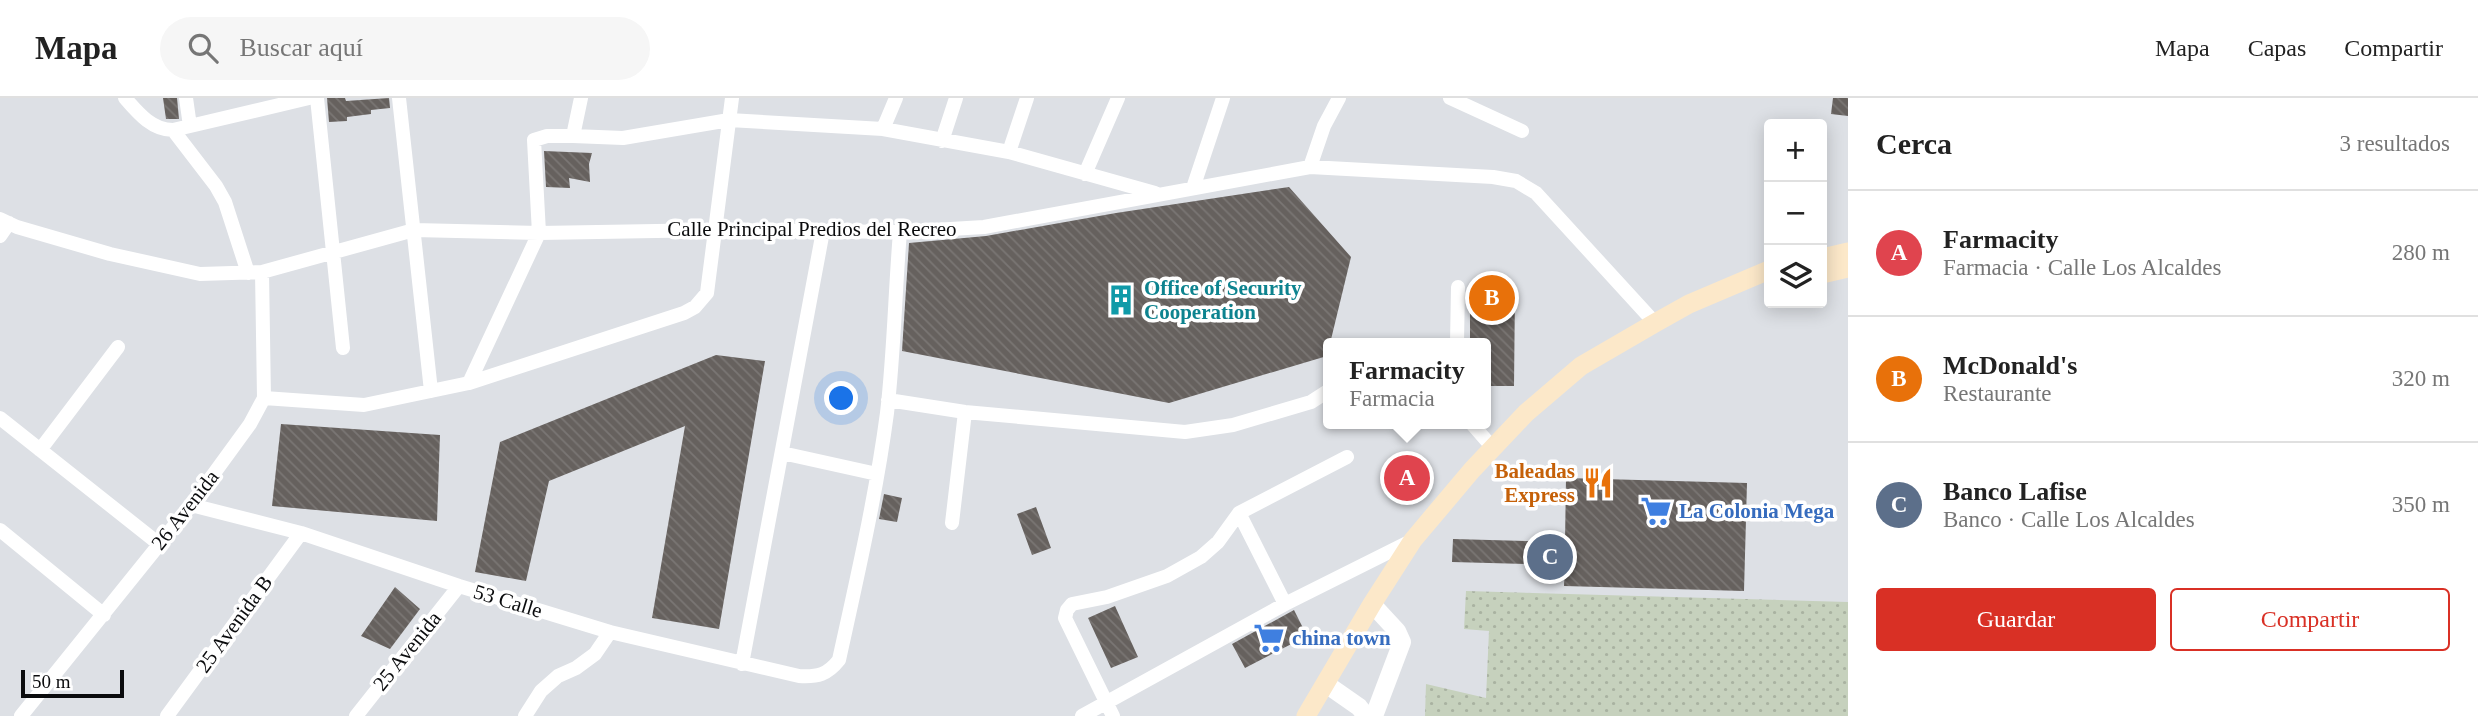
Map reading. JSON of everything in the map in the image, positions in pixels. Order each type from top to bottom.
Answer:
[{"type":"main road","points":[[1827,257],[1848,252]]},
{"type":"main road","points":[[1827,273],[1848,268]]},
{"type":"main road","points":[[1306,716],[1413,540],[1526,413],[1581,366],[1689,304],[1764,272]]},
{"type":"main road","points":[[1735,286],[1764,284]]},
{"type":"street","points":[[125,98],[155,126],[164,130],[190,126],[276,101],[309,98]]},
{"type":"street","points":[[187,98],[190,126]]},
{"type":"street","points":[[317,98],[343,348]]},
{"type":"street","points":[[399,98],[431,391]]},
{"type":"street","points":[[573,136],[581,98]]},
{"type":"street","points":[[173,130],[226,202],[255,272],[264,398],[364,405],[469,383],[684,313],[695,307],[707,293],[732,98]]},
{"type":"street","points":[[883,129],[896,98]]},
{"type":"street","points":[[942,141],[956,98]]},
{"type":"street","points":[[1009,152],[1027,98]]},
{"type":"street","points":[[1085,174],[1118,98]]},
{"type":"street","points":[[1193,188],[1223,98]]},
{"type":"street","points":[[1310,167],[1324,126],[1339,98]]},
{"type":"street","points":[[1450,98],[1522,131]]},
{"type":"street","points":[[469,383],[539,233],[534,140],[547,136],[623,138],[729,120],[883,129],[1009,152],[1160,194]]},
{"type":"street","name":"Calle Principal Predios del Recreo","points":[[5,221],[110,254],[200,274],[255,272],[414,230],[539,233],[715,230],[900,232],[984,227],[1310,167],[1493,177],[1516,181],[1536,193],[1655,323]]},
{"type":"street","points":[[0,236],[5,221]]},
{"type":"street","points":[[742,664],[823,231]]},
{"type":"street","points":[[782,453],[877,474],[888,400],[900,232]]},
{"type":"street","points":[[1457,338],[1458,287]]},
{"type":"street","points":[[40,450],[118,347]]},
{"type":"street","points":[[888,400],[965,412],[1185,432],[1233,425],[1311,402],[1323,394]]},
{"type":"street","name":"26 Avenida","points":[[21,716],[191,505],[250,424],[264,398]]},
{"type":"street","points":[[952,523],[965,412]]},
{"type":"street","points":[[0,418],[159,544]]},
{"type":"street","points":[[1476,429],[1493,448]]},
{"type":"street","points":[[1110,710],[1065,618],[1066,610],[1072,604],[1107,597],[1167,576],[1201,557],[1218,542],[1239,513],[1348,457]]},
{"type":"street","name":"53 Calle","points":[[191,505],[301,533],[459,586],[610,632],[742,664],[817,677],[829,673],[839,660],[877,474]]},
{"type":"street","points":[[1239,513],[1285,604]]},
{"type":"street","points":[[0,530],[104,615]]},
{"type":"street","name":"25 Avenida B","points":[[167,716],[301,533]]},
{"type":"street","points":[[1082,716],[1110,710],[1285,604],[1413,540]]},
{"type":"street","name":"25 Avenida","points":[[356,716],[459,586]]},
{"type":"street","points":[[1372,604],[1397,631],[1402,642],[1374,716]]},
{"type":"street","points":[[525,716],[541,691],[558,676],[576,668],[595,654],[610,632]]},
{"type":"street","points":[[1326,684],[1359,707],[1366,716]]},
{"type":"green space","points":[[1466,591],[1848,602],[1848,716],[1425,716],[1426,684],[1486,698],[1489,631],[1464,629]]},
{"type":"building","points":[[163,98],[177,98],[179,119],[166,119]]},
{"type":"building","points":[[327,98],[345,98],[346,101],[389,98],[390,108],[347,117],[347,121],[329,122]]},
{"type":"building","points":[[1833,98],[1848,98],[1848,116],[1831,114]]},
{"type":"building","points":[[544,151],[592,153],[589,164],[590,182],[569,178],[570,188],[546,187]]},
{"type":"building","name":"Office of Security Cooperation","points":[[1289,187],[1351,257],[1331,338],[1323,338],[1323,357],[1169,403],[902,351],[909,243],[986,236]]},
{"type":"building","points":[[1470,289],[1515,290],[1514,386],[1491,386],[1491,338],[1470,338]]},
{"type":"building","points":[[716,355],[765,361],[719,629],[652,618],[685,426],[549,481],[526,581],[475,572],[500,442]]},
{"type":"building","points":[[281,424],[440,435],[437,521],[272,506]]},
{"type":"building","points":[[1415,457],[1433,471],[1407,504],[1381,484],[1399,463],[1405,468]]},
{"type":"building","name":"La Colonia Mega","points":[[1566,478],[1747,483],[1744,591],[1564,586],[1565,565],[1452,562],[1453,539],[1565,542]]},
{"type":"building","points":[[884,494],[902,498],[897,522],[879,519]]},
{"type":"building","points":[[1036,507],[1051,548],[1032,555],[1017,514]]},
{"type":"building","points":[[395,587],[420,609],[390,649],[361,636]]},
{"type":"building","points":[[1115,606],[1138,657],[1111,668],[1088,618]]},
{"type":"building","name":"china town","points":[[1294,610],[1307,636],[1245,668],[1232,644]]},
{"type":"place","name":"McDonald's","points":[[1492,298]]},
{"type":"place","name":"Office of Security Cooperation","points":[[1121,300]]},
{"type":"place","name":"Farmacity","points":[[1407,478]]},
{"type":"place","name":"Baleadas Express","points":[[1598,483]]},
{"type":"place","name":"La Colonia Mega","points":[[1656,511]]},
{"type":"place","name":"Banco Lafise","points":[[1550,557]]},
{"type":"place","name":"china town","points":[[1269,638]]}]
